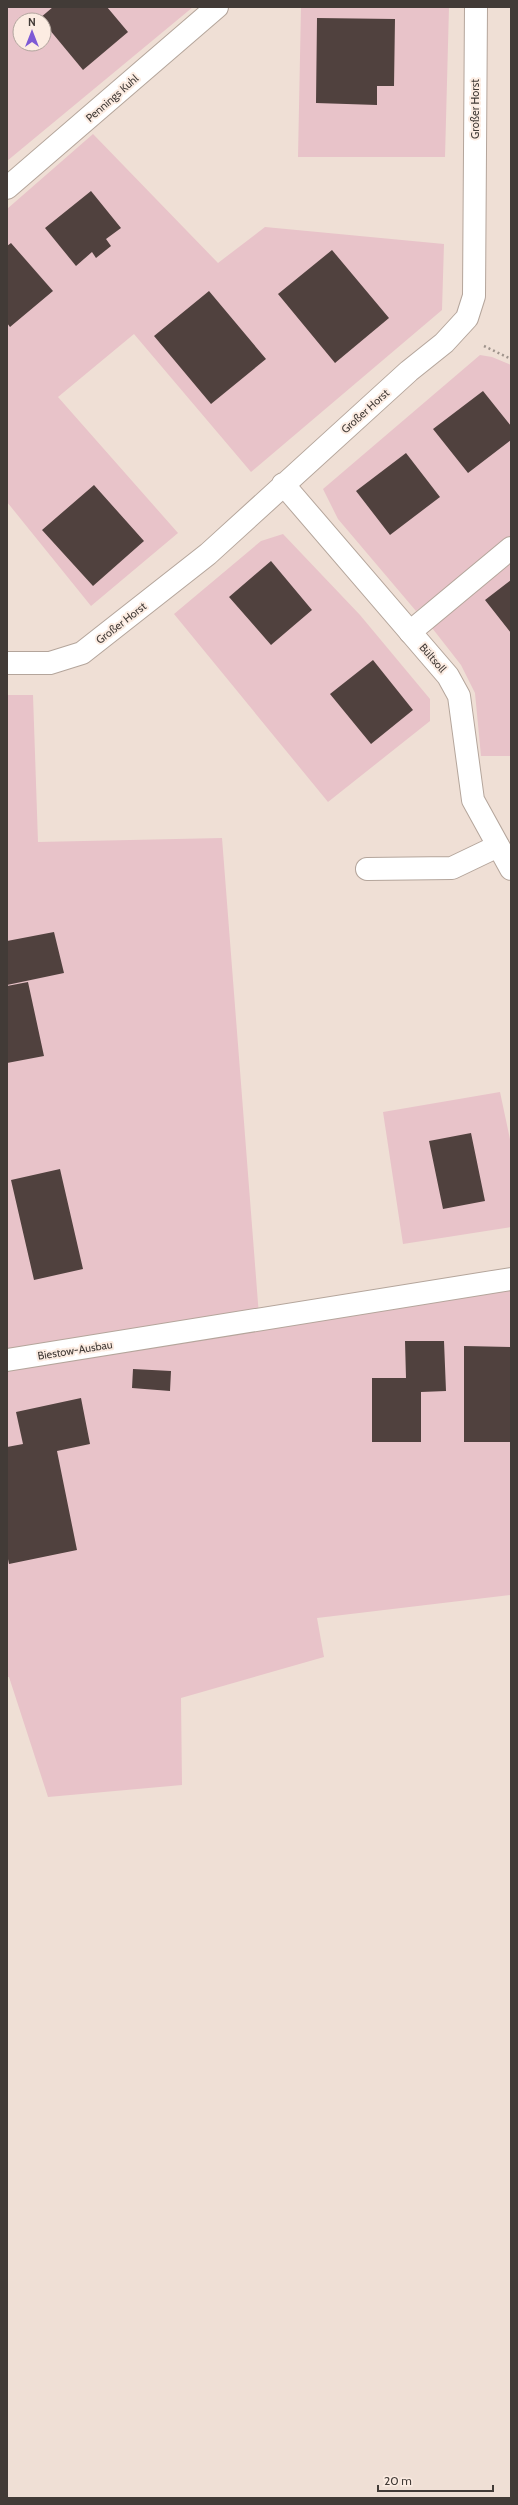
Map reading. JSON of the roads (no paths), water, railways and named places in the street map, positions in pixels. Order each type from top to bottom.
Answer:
[{"type":"street","name":"Pennings Kuhl","points":[[7,188],[217,7]]},
{"type":"street","name":"Großer Horst","points":[[7,663],[50,663],[82,653],[208,554],[283,484],[444,343],[467,318],[474,296],[476,7]]},
{"type":"street","name":"Bültsoll","points":[[283,484],[448,676],[459,696],[473,800],[511,869]]},
{"type":"street","points":[[410,632],[511,548]]},
{"type":"street","points":[[368,869],[452,868],[498,846]]},
{"type":"street","name":"Biestow-Ausbau","points":[[7,1360],[142,1340],[511,1280]]}]
